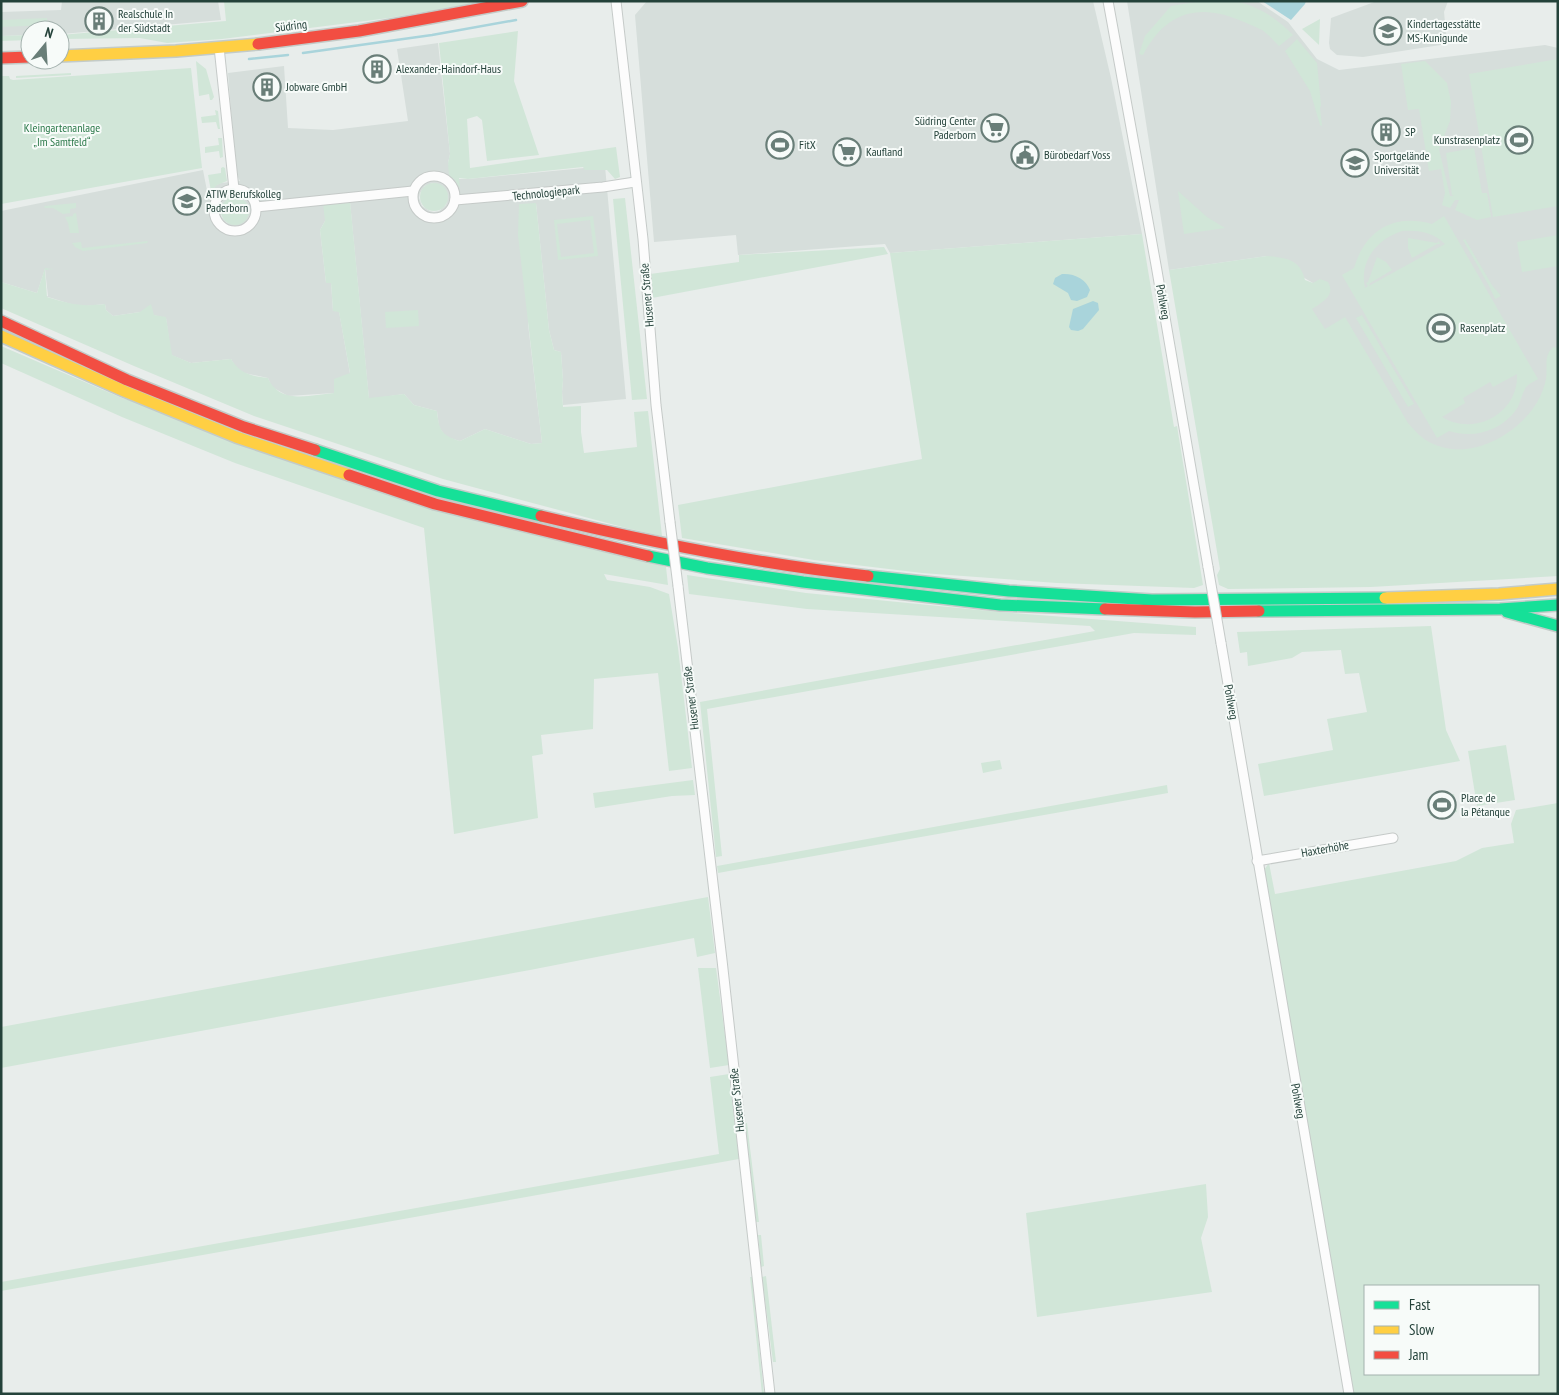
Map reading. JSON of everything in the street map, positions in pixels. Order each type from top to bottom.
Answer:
[{"type":"main road","name":"Südring","points":[[70,55],[219,47],[390,27],[522,1]]},
{"type":"main road","points":[[1,58],[20,57]]},
{"type":"main road","points":[[1,321],[127,380],[244,427],[410,482],[438,491],[631,538],[697,551],[806,569],[999,590],[1152,600],[1348,599],[1499,594],[1558,589]]},
{"type":"main road","points":[[1,336],[124,391],[236,437],[435,504],[622,551],[707,568],[803,582],[1000,605],[1195,612],[1500,609],[1558,605]]},
{"type":"main road","points":[[1500,609],[1520,618],[1549,622],[1558,626]]},
{"type":"street","name":"Husener Straße","points":[[616,1],[635,182],[643,239],[656,406],[721,950],[770,1394]]},
{"type":"street","name":"Pohlweg","points":[[1110,4],[1349,1394]]},
{"type":"street","points":[[219,47],[234,189]]},
{"type":"street","points":[[438,176],[445,179],[453,188],[455,200],[450,211],[439,218],[428,218],[415,208],[412,199],[417,184],[424,178],[438,176]]},
{"type":"street","name":"Technologiepark","points":[[455,200],[604,187],[635,182]]},
{"type":"street","points":[[234,189],[249,194],[256,207],[254,219],[247,228],[237,232],[221,227],[215,218],[214,212],[216,201],[223,193],[234,189]]},
{"type":"street","points":[[256,207],[413,192]]},
{"type":"street","name":"Haxterhöhe","points":[[1257,861],[1393,838]]},
{"type":"shaded area","name":"Realschule In der Südstadt","points":[[62,1],[218,1],[221,20],[70,33],[70,20],[20,20],[20,35],[1,36],[1,12],[61,10]]},
{"type":"shaded area","points":[[647,1],[1093,1],[1111,78],[1142,234],[890,253],[885,244],[738,255],[736,235],[654,242],[635,15]]},
{"type":"shaded area","name":"Sportgelände Universität","points":[[1127,1],[1257,1],[1288,22],[1317,59],[1339,70],[1545,45],[1558,48],[1558,419],[1459,472],[1294,328],[1313,283],[1267,256],[1169,270]]},
{"type":"shaded area","name":"Kindertagesstätte MS-Kunigunde","points":[[1377,1],[1448,1],[1444,12],[1447,44],[1363,57],[1337,55],[1330,49],[1329,43],[1331,18]]},
{"type":"shaded area","points":[[438,43],[450,154],[448,163],[454,179],[605,166],[626,399],[563,405],[561,352],[554,350],[549,330],[536,203],[528,324],[542,443],[531,444],[485,429],[460,441],[446,437],[439,427],[437,411],[414,405],[404,394],[369,399],[350,202],[325,221],[320,230],[326,283],[331,283],[333,311],[339,311],[350,374],[334,393],[288,396],[272,387],[268,378],[244,373],[236,368],[231,359],[191,363],[171,355],[166,318],[140,312],[113,316],[106,310],[105,304],[74,305],[45,296],[48,296],[45,269],[37,293],[1,282],[1,211],[203,170],[208,196],[216,185],[240,181],[236,173],[228,73],[284,66],[288,128],[333,130],[408,121],[397,49]],"holes":[[[433,183],[448,196],[446,205],[439,211],[434,212],[422,206],[419,198],[425,186]],[[243,199],[248,205],[249,210],[227,223],[221,216],[221,207]]]},
{"type":"green space","points":[[224,1],[486,1],[389,18],[222,39],[167,43],[140,38],[70,39],[70,34],[226,21]]},
{"type":"green space","points":[[1202,1],[1233,1],[1252,6],[1274,19],[1293,35],[1279,46],[1256,27],[1228,16],[1199,12],[1173,20],[1162,28],[1143,55],[1139,54],[1145,36],[1171,6]]},
{"type":"green space","points":[[47,18],[47,20],[20,20],[20,26],[1,27],[1,20]]},
{"type":"green space","points":[[1320,19],[1319,45],[1302,29]]},
{"type":"green space","points":[[518,31],[514,81],[539,155],[487,161],[482,120],[477,116],[467,119],[470,168],[616,147],[620,177],[615,179],[607,170],[585,170],[583,167],[468,179],[459,178],[460,188],[454,179],[449,176],[448,163],[450,154],[439,43]]},
{"type":"green space","points":[[20,35],[20,40],[1,41],[1,36]]},
{"type":"green space","points":[[1297,39],[1317,63],[1322,126],[1320,125],[1310,91],[1285,51]]},
{"type":"green space","name":"Kunstrasenplatz","points":[[1558,59],[1558,206],[1493,217],[1469,74]]},
{"type":"green space","points":[[196,61],[206,69],[214,97],[212,100],[210,100],[209,94],[199,96]]},
{"type":"green space","points":[[1425,61],[1447,83],[1451,102],[1450,121],[1439,149],[1450,196],[1454,196],[1452,195],[1446,153],[1474,148],[1482,193],[1487,193],[1491,217],[1477,220],[1455,210],[1459,200],[1455,200],[1450,208],[1442,205],[1445,193],[1441,169],[1429,171],[1419,109],[1408,110],[1401,64]]},
{"type":"green space","name":"Kleingartenanlage „Im Samtfeld“","points":[[191,68],[202,168],[1,204],[1,76],[9,76],[13,80]]},
{"type":"green space","points":[[71,73],[71,75],[16,78],[16,76]]},
{"type":"green space","points":[[215,110],[218,111],[220,129],[218,129],[216,122],[202,123],[201,117],[216,115]]},
{"type":"green space","points":[[218,138],[222,138],[223,157],[220,158],[219,151],[205,153],[205,147],[219,145]]},
{"type":"green space","points":[[221,168],[225,168],[227,181],[217,185],[211,191],[208,175],[221,173]]},
{"type":"green space","points":[[434,183],[444,187],[448,197],[444,207],[434,211],[424,207],[420,197],[424,187]]},
{"type":"green space","points":[[1178,191],[1207,217],[1225,228],[1184,234]]},
{"type":"green space","points":[[235,197],[245,201],[249,211],[245,221],[235,225],[225,221],[221,211],[225,201]]},
{"type":"green space","points":[[625,198],[647,399],[632,400],[613,199]]},
{"type":"green space","points":[[350,201],[369,398],[404,394],[414,405],[437,411],[442,431],[460,441],[485,429],[531,444],[542,443],[518,235],[519,204],[536,203],[549,330],[554,350],[561,352],[563,407],[581,406],[581,432],[584,453],[637,447],[634,412],[648,411],[662,536],[443,479],[254,416],[1,308],[1,282],[37,293],[45,268],[53,269],[45,270],[47,297],[76,304],[105,304],[106,310],[113,316],[140,312],[151,304],[154,315],[166,317],[172,355],[191,363],[231,359],[242,371],[268,378],[280,392],[288,395],[306,396],[334,393],[334,379],[350,373],[339,312],[333,311],[331,283],[326,283],[320,230],[325,221],[323,204]]},
{"type":"green space","points":[[76,203],[76,208],[70,209],[70,213],[63,214],[53,208],[45,208],[44,206]]},
{"type":"green space","points":[[76,213],[79,233],[70,233],[65,217],[73,216]]},
{"type":"green space","points":[[593,216],[598,256],[558,260],[554,220]],"holes":[[[590,220],[594,253],[561,257],[557,224]]]},
{"type":"green space","name":"Rasenplatz","points":[[1444,216],[1538,379],[1526,387],[1518,407],[1510,417],[1495,428],[1467,434],[1449,431],[1437,438],[1342,275],[1354,268],[1365,244],[1382,228],[1393,223],[1405,221],[1432,224]],"holes":[[[1402,231],[1425,233],[1445,244],[1369,286],[1370,283],[1392,270],[1386,262],[1377,257],[1366,283],[1368,286],[1365,288],[1365,269],[1367,260],[1372,252],[1385,239]],[[1517,374],[1516,388],[1511,400],[1493,418],[1468,424],[1442,417],[1465,403],[1463,398],[1490,382],[1493,387]]]},
{"type":"green space","points":[[1142,234],[1174,427],[1177,426],[1203,585],[1194,588],[1057,583],[922,573],[814,560],[682,538],[678,505],[922,459],[890,253]]},
{"type":"green space","points":[[1558,235],[1558,266],[1522,272],[1517,242]]},
{"type":"green space","points":[[1408,238],[1437,243],[1439,241],[1440,244],[1412,258],[1408,248]]},
{"type":"green space","points":[[1465,239],[1492,285],[1501,296],[1495,299],[1463,240]]},
{"type":"green space","points":[[148,241],[147,243],[83,251],[72,243],[81,242],[82,248]]},
{"type":"green space","points":[[884,247],[888,254],[652,298],[650,274],[739,262],[739,255]]},
{"type":"green space","points":[[1267,256],[1286,259],[1296,264],[1303,273],[1305,280],[1313,283],[1320,279],[1328,282],[1330,287],[1329,295],[1312,309],[1325,329],[1345,317],[1408,423],[1424,439],[1446,448],[1478,447],[1508,433],[1521,422],[1532,410],[1542,393],[1546,379],[1546,362],[1550,351],[1553,347],[1558,348],[1558,576],[1371,587],[1228,589],[1219,585],[1217,575],[1220,569],[1169,270]]},
{"type":"green space","points":[[418,310],[419,326],[386,328],[385,312]]},
{"type":"green space","points":[[1362,315],[1414,404],[1408,407],[1356,318]]},
{"type":"green space","points":[[1,346],[122,398],[666,567],[668,585],[604,574],[607,580],[650,587],[669,594],[678,648],[692,768],[669,771],[658,673],[594,679],[593,729],[541,735],[543,754],[532,756],[538,818],[454,834],[424,528],[235,463],[122,417],[1,363]]},
{"type":"green space","points":[[687,575],[806,593],[1000,612],[1196,627],[1196,635],[1134,633],[707,709],[722,856],[716,857],[700,702],[1095,631],[1090,626],[807,609],[689,594]]},
{"type":"green space","points":[[1431,626],[1446,730],[1460,761],[1264,796],[1258,764],[1333,750],[1327,719],[1367,712],[1359,673],[1345,674],[1341,650],[1302,652],[1292,658],[1248,666],[1247,652],[1240,653],[1237,632]]},
{"type":"green space","points":[[1506,745],[1515,800],[1477,806],[1468,751]]},
{"type":"green space","points":[[1000,760],[1002,769],[983,773],[981,763]]},
{"type":"green space","points":[[693,780],[695,795],[672,796],[595,808],[593,793]]},
{"type":"green space","points":[[1167,785],[1168,793],[718,873],[717,866]]},
{"type":"green space","name":"Place de la Pétanque","points":[[1454,794],[1457,812],[1430,816],[1427,799]]},
{"type":"green space","points":[[1558,803],[1558,1394],[1354,1394],[1264,870],[1269,863],[1275,894],[1456,861],[1482,848],[1514,843],[1511,824],[1516,810]]},
{"type":"green space","points":[[708,897],[715,953],[697,957],[694,938],[1,1068],[1,1027]]},
{"type":"green space","points":[[698,968],[716,968],[729,1065],[710,1068]]},
{"type":"green space","points":[[729,1074],[739,1159],[1,1291],[1,1282],[719,1154],[710,1077]]},
{"type":"green space","points":[[745,1123],[747,1123],[759,1222],[756,1222]]},
{"type":"green space","points":[[1206,1184],[1208,1217],[1201,1238],[1212,1292],[1037,1317],[1026,1213]]},
{"type":"green space","points":[[758,1235],[761,1235],[764,1266],[761,1267]]},
{"type":"green space","points":[[766,1276],[776,1362],[773,1362],[762,1277]]},
{"type":"green space","points":[[750,1277],[752,1277],[764,1394],[762,1394]]},
{"type":"water","points":[[1262,1],[1306,1],[1291,20]]},
{"type":"water","points":[[1062,274],[1075,276],[1083,280],[1090,290],[1087,297],[1077,301],[1071,300],[1068,293],[1053,284],[1055,278]]},
{"type":"water","points":[[1093,301],[1098,303],[1099,310],[1083,329],[1078,331],[1071,330],[1069,327],[1073,309]]},
{"type":"waterway","points":[[303,53],[432,35],[516,20]]},
{"type":"waterway","points":[[249,59],[288,55]]},
{"type":"traffic: fast","points":[[315,450],[438,491],[541,516]]},
{"type":"traffic: fast","points":[[648,556],[707,568],[803,582],[1000,605],[1105,609]]},
{"type":"traffic: fast","points":[[868,576],[1009,591],[1152,600],[1385,598]]},
{"type":"traffic: fast","points":[[1259,611],[1500,609],[1558,605]]},
{"type":"traffic: fast","points":[[1507,612],[1558,626]]},
{"type":"traffic: slow","points":[[70,56],[176,51],[258,44]]},
{"type":"traffic: slow","points":[[1,336],[124,391],[236,437],[349,475]]},
{"type":"traffic: slow","points":[[1385,598],[1499,594],[1558,589]]},
{"type":"traffic: jam","points":[[258,44],[359,31],[522,1]]},
{"type":"traffic: jam","points":[[1,58],[20,57]]},
{"type":"traffic: jam","points":[[1,321],[127,380],[244,427],[315,450]]},
{"type":"traffic: jam","points":[[349,475],[435,504],[648,556]]},
{"type":"traffic: jam","points":[[541,516],[622,535],[704,551],[868,576]]},
{"type":"traffic: jam","points":[[1105,609],[1195,612],[1259,611]]},
{"type":"place","name":"Realschule In der Südstadt","points":[[99,21]]},
{"type":"place","name":"Kindertagesstätte MS-Kunigunde","points":[[1388,31]]},
{"type":"place","name":"Alexander-Haindorf-Haus","points":[[377,69]]},
{"type":"place","name":"Jobware GmbH","points":[[267,87]]},
{"type":"place","name":"Südring Center Paderborn","points":[[995,128]]},
{"type":"place","name":"SP","points":[[1386,132]]},
{"type":"place","name":"Kunstrasenplatz","points":[[1519,140]]},
{"type":"place","name":"FitX","points":[[780,145]]},
{"type":"place","name":"Kaufland","points":[[847,152]]},
{"type":"place","name":"Bürobedarf Voss","points":[[1025,155]]},
{"type":"place","name":"Sportgelände Universität","points":[[1355,163]]},
{"type":"place","name":"ATIW Berufskolleg Paderborn","points":[[187,201]]},
{"type":"place","name":"Rasenplatz","points":[[1441,328]]},
{"type":"place","name":"Place de la Pétanque","points":[[1442,805]]}]
